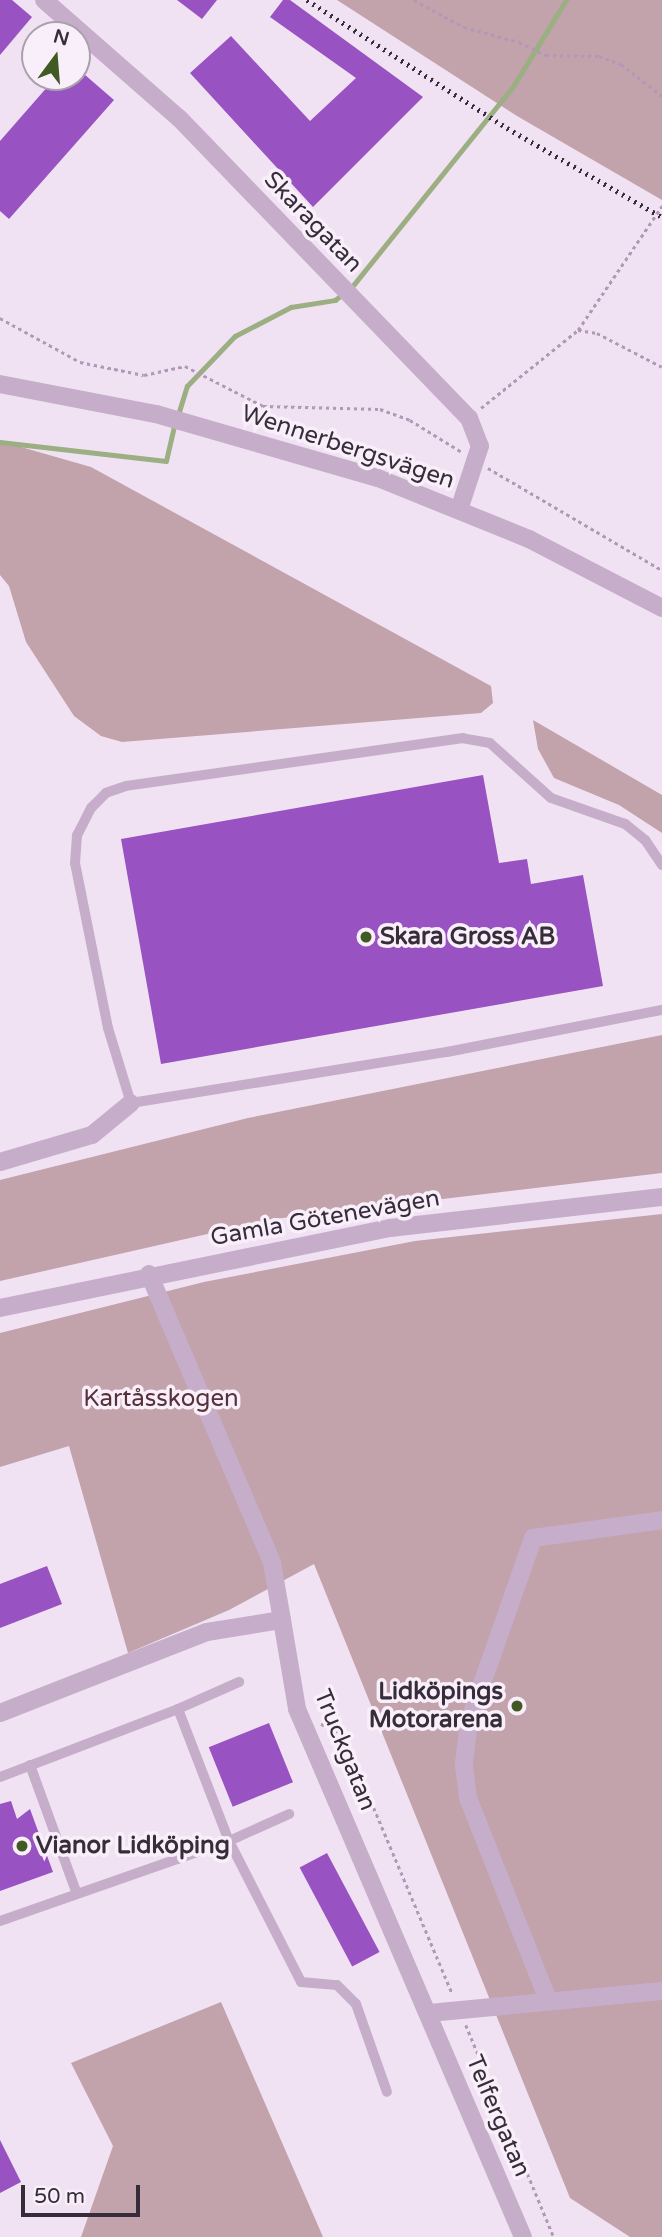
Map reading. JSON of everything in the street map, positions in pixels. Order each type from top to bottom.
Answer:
[{"type":"street","name":"Skaragatan","points":[[44,0],[179,118],[469,418],[479,434],[478,461],[459,510]]},
{"type":"street","name":"Wennerbergsvägen","points":[[0,384],[103,402],[253,438],[378,478],[579,563],[662,608]]},
{"type":"street","points":[[0,1162],[92,1135],[131,1103]]},
{"type":"street","name":"Gamla Götenevägen","points":[[0,1308],[149,1274],[390,1228],[662,1196]]},
{"type":"street","name":"Truckgatan","points":[[149,1274],[272,1563],[303,1722],[429,2014]]},
{"type":"street","points":[[548,2000],[468,1798],[464,1763],[469,1721],[533,1538],[662,1520]]},
{"type":"street","points":[[0,1713],[206,1632],[282,1620]]},
{"type":"street","points":[[429,2014],[548,2000],[662,1991]]},
{"type":"street","name":"Telfergatan","points":[[429,2014],[523,2237]]},
{"type":"lane","points":[[662,865],[645,840],[625,824],[551,798],[490,743],[463,738],[230,768],[106,793],[91,808],[77,835],[75,863],[108,1028],[131,1103],[447,1052],[662,1010]]},
{"type":"lane","points":[[0,1777],[178,1709],[239,1682]]},
{"type":"lane","points":[[178,1709],[229,1841],[301,1982],[337,1985],[356,2004],[387,2092]]},
{"type":"lane","points":[[30,1765],[77,1894]]},
{"type":"lane","points":[[0,1921],[229,1841],[289,1814]]},
{"type":"path","points":[[414,0],[464,27],[519,42],[546,55],[610,60],[662,96]]},
{"type":"path","points":[[469,418],[578,330],[662,206]]},
{"type":"path","points":[[0,318],[80,362],[144,375],[184,366],[263,406],[380,409],[410,420],[662,570]]},
{"type":"path","points":[[578,330],[597,333],[662,368]]},
{"type":"path","points":[[303,1722],[328,1724],[352,1756]]},
{"type":"green space","points":[[337,0],[662,0],[662,200],[517,116]]},
{"type":"green space","points":[[0,441],[91,467],[491,686],[493,703],[481,713],[122,742],[101,736],[74,716],[26,642],[9,586],[0,575]]},
{"type":"green space","points":[[533,720],[662,795],[662,833],[619,805],[554,778],[538,749]]},
{"type":"green space","points":[[662,1035],[662,1173],[274,1219],[0,1281],[0,1180],[248,1118]]},
{"type":"green space","name":"Kartåsskogen","points":[[662,1214],[662,2237],[630,2237],[570,2198],[314,1564],[229,1610],[128,1653],[69,1446],[0,1467],[0,1333],[204,1282],[415,1241]]},
{"type":"green space","points":[[221,2002],[323,2237],[81,2237],[113,2146],[71,2063]]},
{"type":"building","points":[[0,0],[12,0],[32,17],[29,21],[21,21],[21,30],[0,55]]},
{"type":"building","points":[[177,0],[217,0],[202,19]]},
{"type":"building","points":[[283,0],[290,0],[423,97],[313,207],[190,73],[231,36],[310,121],[356,78],[270,17]]},
{"type":"building","points":[[91,80],[114,100],[9,219],[0,211],[0,141],[44,91],[91,91]]},
{"type":"building","name":"Skara Gross AB","points":[[483,775],[499,863],[527,859],[531,884],[583,875],[603,986],[161,1064],[121,839]]},
{"type":"building","points":[[47,1566],[62,1604],[0,1628],[0,1584]]},
{"type":"building","points":[[269,1723],[293,1782],[233,1807],[209,1747]]},
{"type":"building","name":"Vianor Lidköping","points":[[11,1801],[17,1819],[30,1809],[53,1872],[0,1891],[0,1804]]},
{"type":"building","points":[[327,1853],[380,1952],[352,1966],[300,1868]]},
{"type":"building","points":[[0,2140],[21,2182],[0,2193]]},
{"type":"waterway","points":[[351,288],[514,85],[566,0]]},
{"type":"waterway","points":[[178,415],[187,386],[235,336],[291,307],[335,300],[344,293]]},
{"type":"waterway","points":[[0,442],[166,461],[175,423]]},
{"type":"railway","points":[[307,0],[507,128],[662,217]]},
{"type":"place","name":"Skara Gross AB","points":[[366,937]]},
{"type":"place","name":"Lidköpings Motorarena","points":[[517,1706]]},
{"type":"place","name":"Vianor Lidköping","points":[[22,1846]]}]
